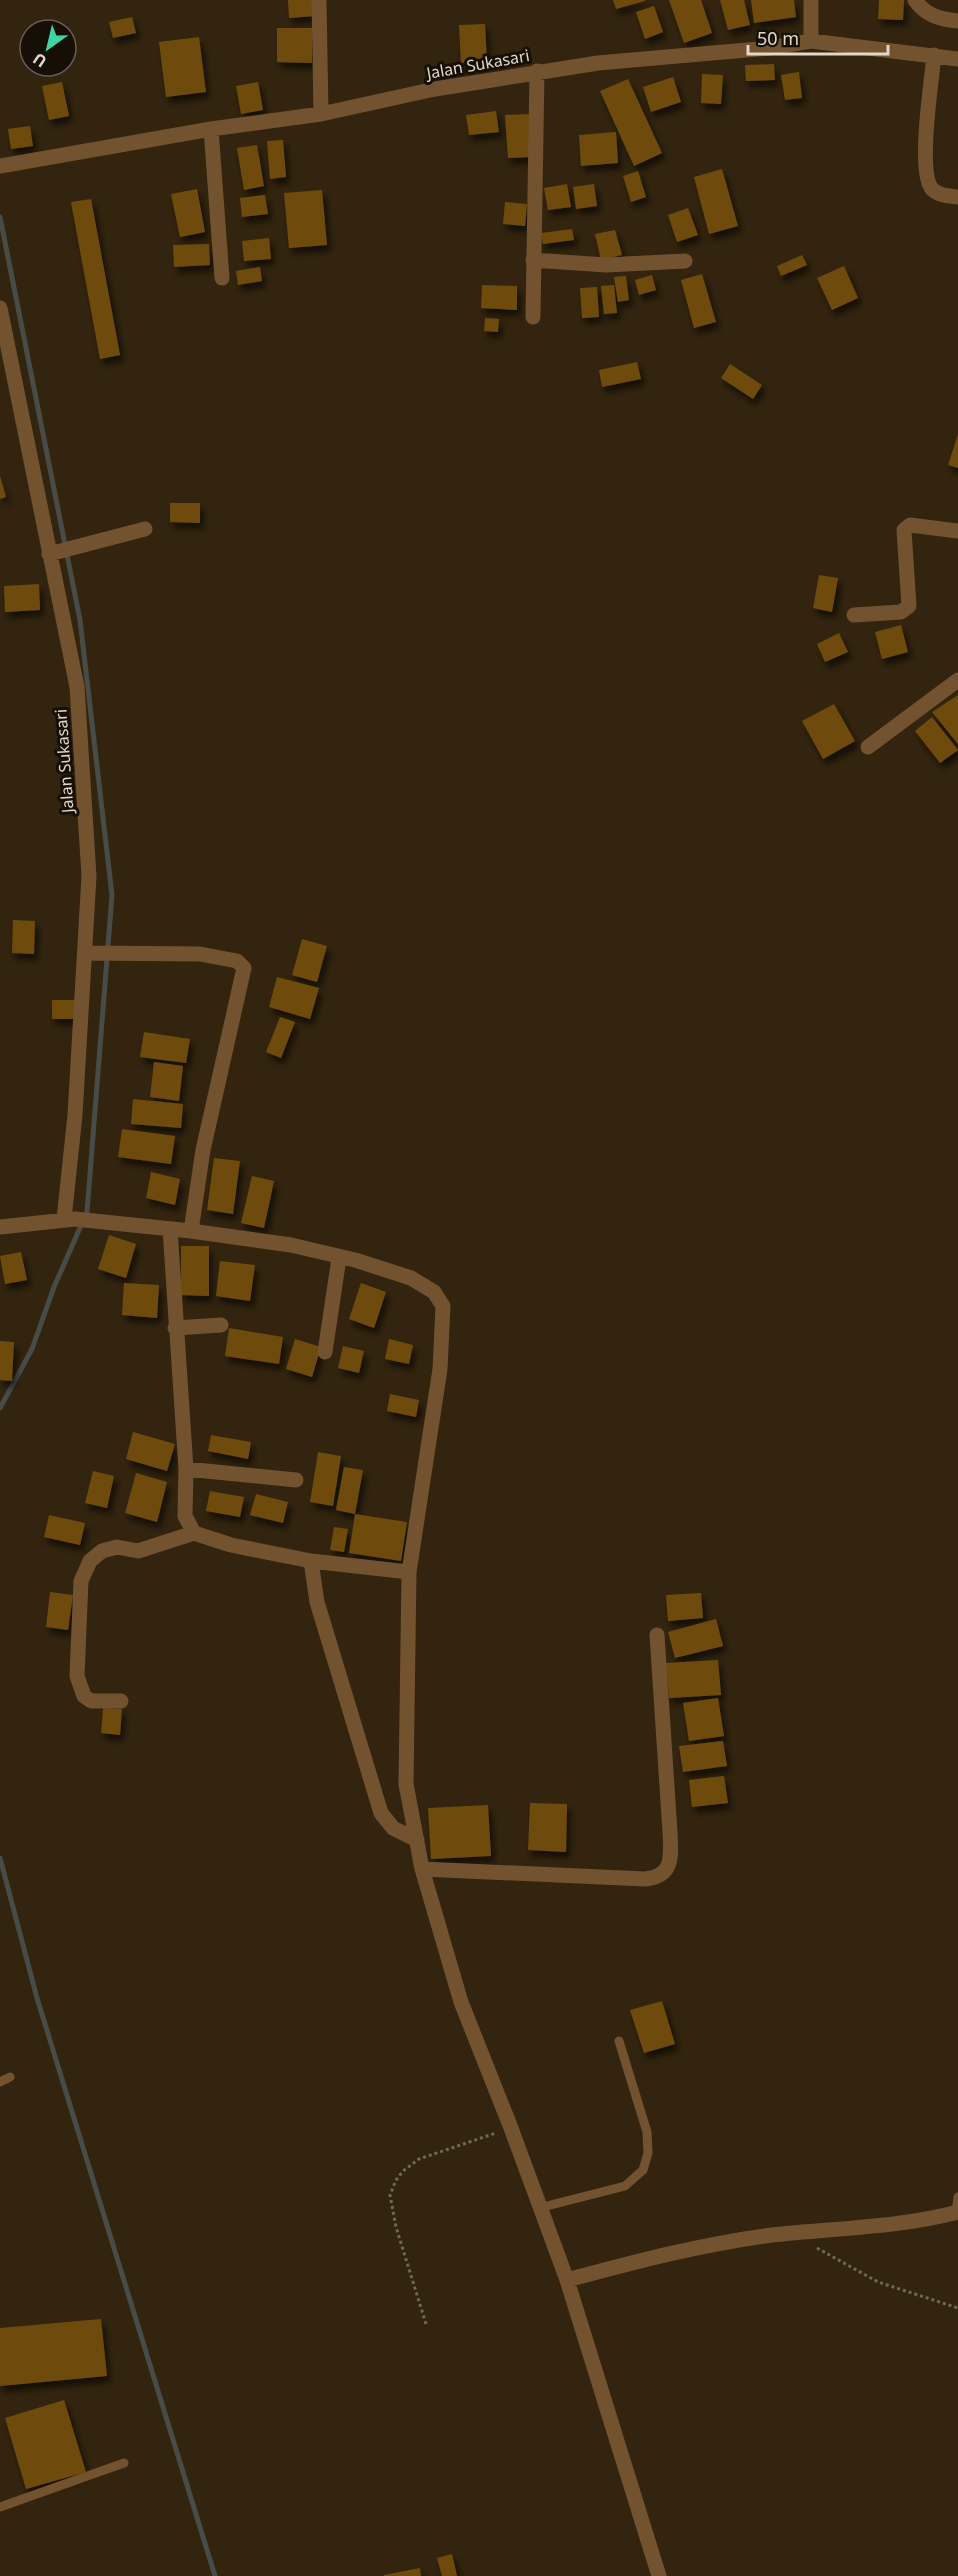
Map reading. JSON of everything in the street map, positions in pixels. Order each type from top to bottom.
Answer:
[{"type":"street","points":[[318,0],[321,114]]},
{"type":"street","points":[[810,0],[811,41]]},
{"type":"street","points":[[915,0],[936,18],[958,21]]},
{"type":"street","name":"Jalan Sukasari","points":[[4,165],[211,129],[321,114],[435,89],[598,63],[769,48],[811,41],[958,59]]},
{"type":"street","points":[[934,55],[925,165],[930,187],[938,194],[958,197]]},
{"type":"street","points":[[533,317],[538,145],[537,71]]},
{"type":"street","points":[[211,129],[222,278]]},
{"type":"street","points":[[533,260],[606,265],[686,261]]},
{"type":"street","name":"Jalan Sukasari","points":[[0,308],[53,553],[77,687],[89,876],[91,953],[75,1115],[70,1219]]},
{"type":"street","points":[[854,615],[901,612],[909,606],[904,530],[910,525],[958,531]]},
{"type":"street","points":[[53,553],[145,529]]},
{"type":"street","points":[[868,747],[958,680]]},
{"type":"street","points":[[91,953],[200,954],[237,961],[243,968],[203,1150],[191,1231]]},
{"type":"street","points":[[0,1227],[70,1219],[191,1231],[291,1245],[339,1258],[356,1260],[411,1278],[434,1292],[444,1306],[440,1369],[409,1572],[406,1784],[422,1869],[461,2002],[511,2128],[567,2280],[659,2576]]},
{"type":"street","points":[[170,1230],[186,1469],[185,1516],[194,1533]]},
{"type":"street","points":[[325,1352],[339,1258]]},
{"type":"street","points":[[176,1328],[221,1324]]},
{"type":"street","points":[[186,1469],[297,1480]]},
{"type":"street","points":[[121,1701],[91,1701],[84,1696],[77,1676],[79,1598],[85,1570],[90,1561],[102,1551],[117,1547],[138,1551],[194,1533],[231,1545],[311,1561],[409,1572]]},
{"type":"street","points":[[311,1561],[317,1602],[381,1813],[393,1828],[417,1840]]},
{"type":"street","points":[[422,1869],[658,1878],[668,1868],[670,1832],[657,1635]]},
{"type":"street","points":[[567,2280],[680,2251],[744,2239],[889,2226],[957,2208]]},
{"type":"lane","points":[[539,2208],[625,2186],[643,2170],[648,2153],[647,2132],[619,2041]]},
{"type":"lane","points":[[0,2082],[10,2077]]},
{"type":"lane","points":[[0,2508],[124,2463]]},
{"type":"path","points":[[426,2324],[396,2228],[390,2195],[396,2180],[403,2171],[419,2159],[511,2128]]},
{"type":"path","points":[[792,2234],[878,2282],[958,2308]]},
{"type":"building","points":[[288,0],[314,0],[315,16],[289,18]]},
{"type":"building","points":[[613,0],[645,0],[645,1],[616,9]]},
{"type":"building","points":[[669,0],[701,0],[712,33],[684,43]]},
{"type":"building","points":[[720,0],[744,0],[750,25],[728,30]]},
{"type":"building","points":[[751,0],[794,0],[796,17],[754,23]]},
{"type":"building","points":[[879,0],[904,0],[903,20],[878,19]]},
{"type":"building","points":[[654,6],[663,32],[645,39],[636,12]]},
{"type":"building","points":[[132,17],[136,33],[113,38],[109,22]]},
{"type":"building","points":[[485,24],[487,62],[461,63],[459,25]]},
{"type":"building","points":[[277,28],[312,28],[312,63],[277,62]]},
{"type":"building","points":[[199,37],[206,92],[166,97],[159,42]]},
{"type":"building","points":[[774,64],[775,80],[746,81],[745,65]]},
{"type":"building","points":[[799,72],[802,98],[785,100],[781,75]]},
{"type":"building","points":[[702,74],[723,75],[721,104],[701,103]]},
{"type":"building","points":[[673,77],[681,102],[651,112],[643,87]]},
{"type":"building","points":[[628,79],[662,153],[634,166],[600,91]]},
{"type":"building","points":[[62,82],[69,116],[49,120],[42,86]]},
{"type":"building","points":[[258,82],[263,110],[241,114],[236,86]]},
{"type":"building","points":[[496,111],[499,132],[469,135],[466,115]]},
{"type":"building","points":[[530,114],[533,157],[508,158],[505,115]]},
{"type":"building","points":[[30,126],[33,146],[11,149],[8,129]]},
{"type":"building","points":[[616,132],[618,163],[581,166],[579,135]]},
{"type":"building","points":[[283,140],[286,177],[270,179],[267,141]]},
{"type":"building","points":[[257,145],[264,186],[244,190],[237,148]]},
{"type":"building","points":[[722,169],[738,226],[709,234],[694,177]]},
{"type":"building","points":[[638,171],[646,197],[631,202],[623,176]]},
{"type":"building","points":[[567,184],[571,207],[548,210],[544,188]]},
{"type":"building","points":[[594,184],[597,206],[576,209],[573,187]]},
{"type":"building","points":[[197,189],[205,232],[180,237],[171,194]]},
{"type":"building","points":[[322,190],[327,245],[289,248],[284,193]]},
{"type":"building","points":[[265,195],[268,214],[242,217],[240,198]]},
{"type":"building","points":[[91,199],[120,355],[100,359],[71,202]]},
{"type":"building","points":[[505,202],[527,204],[525,226],[503,224]]},
{"type":"building","points":[[688,208],[698,235],[677,242],[668,215]]},
{"type":"building","points":[[572,229],[574,240],[543,244],[541,233]]},
{"type":"building","points":[[615,230],[622,255],[601,260],[595,234]]},
{"type":"building","points":[[269,238],[271,259],[244,261],[242,241]]},
{"type":"building","points":[[209,244],[210,265],[174,267],[173,245]]},
{"type":"building","points":[[802,255],[807,265],[781,276],[777,266]]},
{"type":"building","points":[[844,266],[858,298],[832,310],[817,278]]},
{"type":"building","points":[[260,267],[262,281],[238,285],[236,271]]},
{"type":"building","points":[[702,274],[716,322],[694,328],[681,280]]},
{"type":"building","points":[[652,275],[656,290],[639,295],[635,280]]},
{"type":"building","points":[[626,276],[629,300],[618,302],[614,277]]},
{"type":"building","points":[[482,285],[517,286],[517,310],[481,308]]},
{"type":"building","points":[[614,285],[617,313],[604,314],[601,286]]},
{"type":"building","points":[[597,287],[599,317],[582,318],[580,288]]},
{"type":"building","points":[[485,318],[499,319],[498,332],[484,331]]},
{"type":"building","points":[[637,362],[641,379],[602,387],[599,370]]},
{"type":"building","points":[[730,364],[762,385],[753,399],[721,378]]},
{"type":"building","points":[[958,434],[958,468],[948,465]]},
{"type":"building","points":[[0,476],[6,497],[0,499]]},
{"type":"building","points":[[170,503],[200,503],[200,523],[170,522]]},
{"type":"building","points":[[819,575],[838,578],[832,612],[813,608]]},
{"type":"building","points":[[39,584],[40,610],[5,612],[4,586]]},
{"type":"building","points":[[901,625],[908,652],[882,659],[875,632]]},
{"type":"building","points":[[839,633],[848,652],[825,662],[817,644]]},
{"type":"building","points":[[958,695],[958,744],[932,712]]},
{"type":"building","points":[[834,704],[855,741],[823,759],[802,721]]},
{"type":"building","points":[[932,717],[958,750],[940,763],[915,731]]},
{"type":"building","points":[[13,920],[35,921],[34,954],[12,953]]},
{"type":"building","points":[[302,939],[327,946],[317,982],[292,975]]},
{"type":"building","points":[[277,977],[319,988],[310,1019],[269,1007]]},
{"type":"building","points":[[52,1000],[77,1000],[76,1019],[52,1019]]},
{"type":"building","points":[[280,1017],[295,1022],[281,1058],[266,1052]]},
{"type":"building","points":[[144,1032],[190,1039],[186,1063],[140,1057]]},
{"type":"building","points":[[154,1062],[183,1066],[179,1101],[150,1097]]},
{"type":"building","points":[[133,1099],[183,1104],[181,1128],[131,1124]]},
{"type":"building","points":[[122,1129],[175,1136],[171,1164],[118,1157]]},
{"type":"building","points":[[214,1158],[240,1161],[233,1214],[207,1210]]},
{"type":"building","points":[[151,1172],[180,1179],[175,1205],[146,1198]]},
{"type":"building","points":[[252,1176],[274,1181],[264,1228],[241,1223]]},
{"type":"building","points":[[109,1235],[136,1244],[126,1278],[98,1269]]},
{"type":"building","points":[[181,1246],[209,1246],[209,1296],[181,1295]]},
{"type":"building","points":[[21,1252],[27,1280],[5,1284],[0,1256]]},
{"type":"building","points":[[220,1261],[255,1265],[250,1301],[216,1296]]},
{"type":"building","points":[[124,1283],[159,1285],[157,1318],[122,1315]]},
{"type":"building","points":[[361,1283],[386,1292],[374,1328],[349,1319]]},
{"type":"building","points":[[229,1328],[283,1337],[279,1364],[225,1356]]},
{"type":"building","points":[[295,1339],[321,1347],[312,1377],[286,1369]]},
{"type":"building","points":[[389,1339],[413,1345],[409,1364],[385,1359]]},
{"type":"building","points":[[0,1341],[14,1342],[12,1381],[0,1380]]},
{"type":"building","points":[[343,1346],[364,1351],[359,1373],[338,1368]]},
{"type":"building","points":[[390,1394],[419,1400],[416,1417],[387,1411]]},
{"type":"building","points":[[133,1432],[175,1444],[167,1471],[126,1459]]},
{"type":"building","points":[[211,1435],[251,1442],[248,1459],[208,1451]]},
{"type":"building","points":[[318,1452],[341,1456],[333,1506],[310,1502]]},
{"type":"building","points":[[344,1467],[363,1470],[355,1514],[336,1510]]},
{"type":"building","points":[[93,1471],[114,1476],[107,1508],[85,1503]]},
{"type":"building","points":[[136,1473],[167,1482],[157,1522],[125,1513]]},
{"type":"building","points":[[210,1491],[244,1497],[240,1517],[206,1511]]},
{"type":"building","points":[[256,1494],[288,1502],[283,1523],[250,1515]]},
{"type":"building","points":[[355,1514],[407,1522],[401,1561],[349,1553]]},
{"type":"building","points":[[49,1515],[85,1523],[80,1545],[44,1537]]},
{"type":"building","points":[[334,1527],[348,1529],[344,1552],[330,1550]]},
{"type":"building","points":[[50,1592],[73,1595],[68,1630],[46,1627]]},
{"type":"building","points":[[701,1593],[703,1618],[668,1621],[666,1595]]},
{"type":"building","points":[[716,1619],[723,1646],[675,1658],[668,1632]]},
{"type":"building","points":[[718,1660],[721,1695],[669,1698],[666,1663]]},
{"type":"building","points":[[718,1698],[724,1736],[689,1741],[683,1703]]},
{"type":"building","points":[[103,1708],[122,1709],[120,1735],[101,1733]]},
{"type":"building","points":[[723,1741],[727,1766],[683,1772],[679,1746]]},
{"type":"building","points":[[724,1776],[728,1803],[692,1807],[689,1780]]},
{"type":"building","points":[[530,1803],[567,1804],[566,1852],[528,1850]]},
{"type":"building","points":[[488,1805],[491,1856],[431,1859],[428,1808]]},
{"type":"building","points":[[662,2001],[675,2044],[644,2053],[630,2010]]},
{"type":"building","points":[[101,2319],[107,2376],[0,2386],[0,2328]]},
{"type":"building","points":[[64,2400],[86,2472],[26,2489],[5,2418]]},
{"type":"building","points":[[452,2554],[457,2576],[442,2576],[437,2558]]},
{"type":"building","points":[[420,2568],[421,2576],[384,2576],[384,2575]]},
{"type":"waterway","points":[[0,217],[80,620],[112,895],[87,1212],[54,1287],[32,1349],[0,1408]]},
{"type":"waterway","points":[[0,1858],[37,1998],[215,2576]]}]
